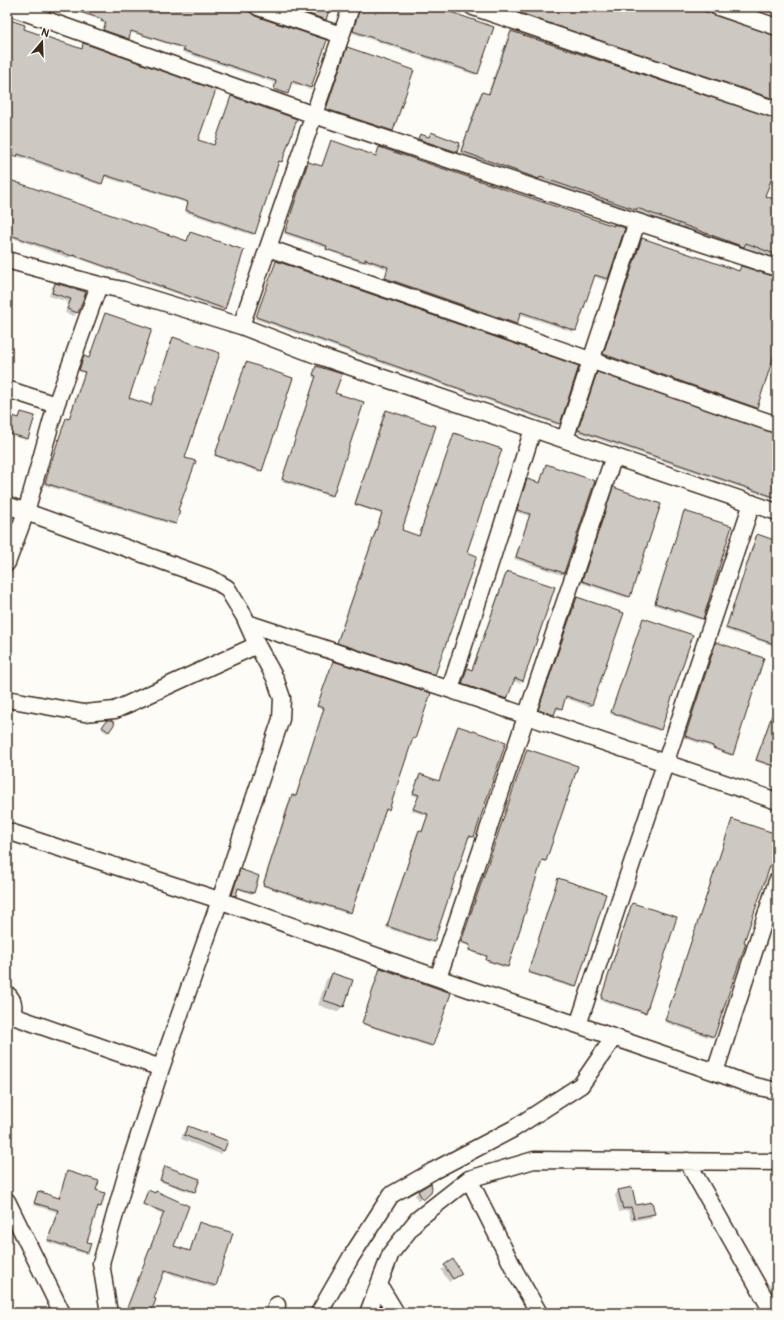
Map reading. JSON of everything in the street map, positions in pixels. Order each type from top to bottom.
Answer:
[{"type":"street","points":[[10,7],[314,115],[777,268]]},
{"type":"street","points":[[258,7],[341,35]]},
{"type":"street","points":[[241,326],[350,7]]},
{"type":"street","points":[[472,7],[777,110]]},
{"type":"street","points":[[718,7],[777,27]]},
{"type":"street","points":[[565,439],[637,222]]},
{"type":"street","points":[[268,248],[777,425]]},
{"type":"street","points":[[7,260],[123,290],[241,326],[316,355],[777,512]]},
{"type":"street","points":[[7,563],[26,512],[56,405],[99,285]]},
{"type":"street","points":[[7,389],[56,405]]},
{"type":"street","points":[[450,689],[533,429]]},
{"type":"street","points":[[438,978],[614,456]]},
{"type":"street","points":[[578,1024],[752,503]]},
{"type":"street","points":[[7,505],[212,579],[227,588],[244,616],[257,645],[275,678],[282,698],[281,719],[220,900],[160,1068],[128,1169],[101,1264],[109,1313]]},
{"type":"street","points":[[247,623],[450,689],[777,801]]},
{"type":"street","points":[[7,699],[84,713],[115,710],[257,645]]},
{"type":"street","points":[[7,831],[220,900],[475,991],[578,1024],[751,1085],[777,1091]]},
{"type":"street","points":[[715,1072],[777,881]]},
{"type":"street","points":[[7,994],[12,999],[14,1005],[13,1011],[9,1016],[160,1068]]},
{"type":"street","points":[[319,1313],[351,1257],[391,1195],[513,1129],[581,1085],[614,1037]]},
{"type":"street","points":[[368,1313],[391,1253],[418,1219],[469,1179],[534,1160],[777,1162]]},
{"type":"street","points":[[687,1161],[773,1313]]},
{"type":"street","points":[[469,1179],[516,1273],[539,1313]]},
{"type":"street","points":[[7,1201],[62,1313]]},
{"type":"street","points":[[379,1285],[396,1313]]},
{"type":"building","points":[[71,7],[234,7],[250,12],[255,16],[327,40],[311,88],[292,81],[288,94],[274,89],[276,81],[183,50],[184,48],[131,31],[129,39],[103,30],[106,22],[101,21],[102,19],[71,9]]},
{"type":"building","points":[[288,7],[330,7],[326,20]]},
{"type":"building","points":[[360,7],[436,7],[494,27],[478,74],[353,31]]},
{"type":"building","points":[[509,7],[691,7],[777,36],[777,100],[563,28],[509,9]]},
{"type":"building","points":[[7,19],[25,25],[24,29],[82,49],[83,43],[216,90],[198,140],[214,145],[231,96],[297,119],[282,162],[279,161],[255,234],[186,210],[188,202],[105,175],[102,184],[18,154],[17,157],[7,153]]},
{"type":"building","points":[[511,31],[777,119],[777,182],[771,180],[765,196],[777,200],[777,255],[746,243],[744,247],[637,208],[637,210],[540,177],[539,179],[461,151],[482,92],[489,94]]},
{"type":"building","points":[[347,47],[414,70],[393,131],[326,109]]},
{"type":"building","points":[[431,132],[460,143],[457,152],[418,139],[420,134],[429,137]]},
{"type":"building","points":[[331,140],[376,156],[379,147],[614,226],[614,224],[625,228],[608,279],[595,275],[576,331],[521,312],[517,324],[385,278],[388,267],[365,259],[365,262],[326,249],[327,246],[285,232],[308,162],[322,166]]},
{"type":"building","points":[[7,179],[187,241],[190,232],[244,250],[225,309],[73,255],[72,256],[7,234]]},
{"type":"building","points":[[642,238],[739,271],[741,266],[777,277],[777,338],[774,348],[776,349],[757,408],[603,354]]},
{"type":"building","points":[[276,261],[579,366],[560,424],[256,317]]},
{"type":"building","points":[[55,283],[86,292],[78,313],[67,309],[71,299],[52,293]]},
{"type":"building","points":[[105,313],[152,329],[129,398],[151,405],[173,337],[220,353],[185,458],[196,461],[178,510],[180,511],[176,524],[45,483],[66,418],[69,419],[85,372],[79,370],[84,356],[89,358]]},
{"type":"building","points":[[246,362],[293,378],[262,471],[215,455]]},
{"type":"building","points":[[316,366],[342,374],[335,393],[364,402],[333,496],[282,479],[316,376],[313,375]]},
{"type":"building","points":[[597,372],[777,434],[777,498],[578,430]]},
{"type":"building","points":[[386,410],[436,426],[402,530],[419,536],[454,433],[502,449],[467,552],[477,556],[435,675],[337,643],[382,513],[355,504]]},
{"type":"building","points":[[21,412],[35,416],[28,439],[7,433],[7,414],[19,418]]},
{"type":"building","points":[[546,464],[595,481],[564,573],[516,557],[530,514],[517,510],[527,479],[540,483]]},
{"type":"building","points":[[613,487],[661,504],[630,597],[582,581]]},
{"type":"building","points":[[684,511],[732,526],[703,619],[655,603]]},
{"type":"building","points":[[757,534],[777,541],[777,636],[774,644],[726,628]]},
{"type":"building","points":[[507,571],[555,587],[523,681],[515,678],[507,699],[462,684],[467,668],[472,670]]},
{"type":"building","points":[[577,597],[624,613],[592,705],[566,696],[562,709],[557,707],[554,715],[538,710]]},
{"type":"building","points":[[643,618],[693,635],[661,730],[611,712]]},
{"type":"building","points":[[716,642],[764,658],[733,755],[685,736]]},
{"type":"building","points":[[333,661],[431,693],[415,739],[413,738],[389,810],[386,809],[351,913],[263,885],[292,795],[296,796],[324,708],[317,706]]},
{"type":"building","points":[[776,704],[777,705],[777,767],[756,760]]},
{"type":"building","points":[[107,720],[111,720],[115,723],[109,732],[102,727]]},
{"type":"building","points":[[458,726],[506,742],[474,837],[469,836],[434,942],[387,926],[419,830],[422,832],[428,814],[413,809],[419,795],[413,793],[420,774],[439,781]]},
{"type":"building","points":[[527,749],[578,766],[546,861],[542,860],[508,967],[486,960],[487,956],[469,950],[470,945],[461,942]]},
{"type":"building","points":[[732,819],[777,834],[777,846],[744,942],[746,943],[714,1037],[665,1020]]},
{"type":"building","points":[[240,869],[259,876],[254,893],[238,888],[236,896],[232,895]]},
{"type":"building","points":[[558,878],[606,894],[576,987],[528,972]]},
{"type":"building","points":[[632,903],[677,917],[646,1013],[601,998]]},
{"type":"building","points":[[380,968],[451,993],[433,1046],[362,1023]]},
{"type":"building","points":[[332,973],[353,980],[344,1007],[323,1000]]},
{"type":"building","points":[[188,1126],[228,1141],[224,1151],[184,1135]]},
{"type":"building","points":[[165,1166],[200,1179],[195,1192],[160,1180]]},
{"type":"building","points":[[67,1171],[99,1181],[96,1190],[105,1193],[101,1207],[98,1206],[87,1242],[91,1243],[88,1253],[48,1240],[58,1210],[34,1203],[38,1191],[59,1198]]},
{"type":"building","points":[[431,1183],[431,1193],[423,1200],[418,1191]]},
{"type":"building","points":[[632,1187],[636,1205],[652,1202],[655,1214],[634,1218],[631,1207],[623,1209],[618,1190]]},
{"type":"building","points":[[148,1190],[155,1193],[156,1191],[189,1206],[174,1246],[190,1251],[199,1222],[233,1233],[216,1286],[165,1270],[154,1298],[156,1299],[151,1313],[125,1313],[164,1212],[143,1204]]},
{"type":"building","points":[[453,1259],[462,1274],[453,1279],[444,1265]]}]
